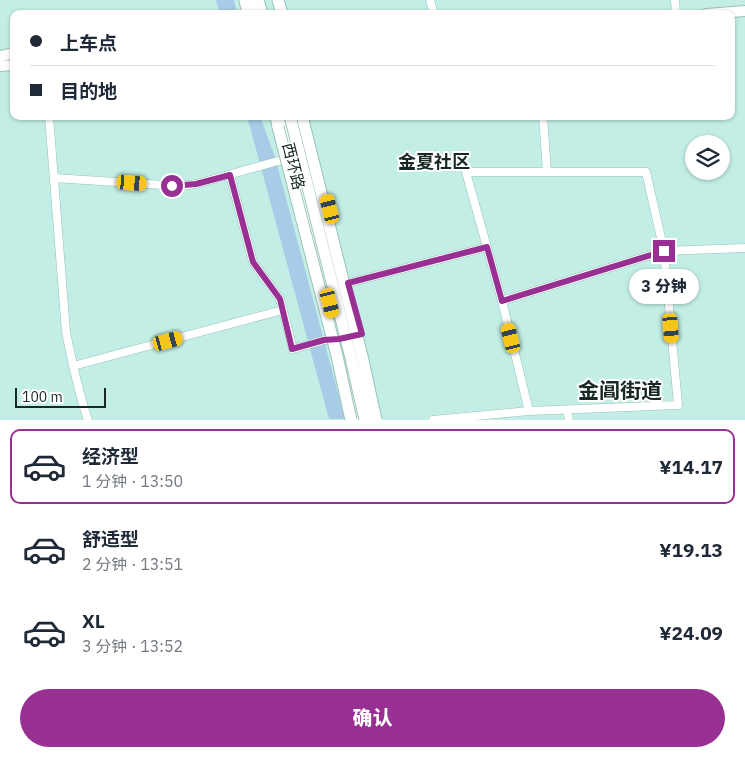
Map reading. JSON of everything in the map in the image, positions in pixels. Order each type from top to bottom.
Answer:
[{"type":"highway","points":[[279,120],[351,420]]},
{"type":"highway","points":[[291,120],[365,420]]},
{"type":"highway","points":[[303,120],[362,356],[376,420]]},
{"type":"main road","name":"西环路","points":[[279,120],[293,160],[339,339],[357,420]]},
{"type":"main road","name":"西环路","points":[[307,120],[362,334],[381,420]]},
{"type":"street","points":[[49,120],[66,332],[82,403],[88,420]]},
{"type":"street","points":[[543,120],[547,172]]},
{"type":"street","points":[[54,178],[179,186],[196,184],[257,166],[315,154]]},
{"type":"street","points":[[433,420],[529,411],[678,405],[664,251],[646,172],[466,172],[502,301],[529,411]]},
{"type":"street","points":[[230,175],[253,262],[280,299],[292,349],[324,340],[362,334]]},
{"type":"street","points":[[348,283],[487,247]]},
{"type":"street","points":[[502,301],[664,251],[745,248]]},
{"type":"street","points":[[73,366],[282,310]]},
{"type":"street","points":[[567,410],[569,420]]},
{"type":"water","points":[[216,0],[234,0],[236,10],[219,10]]},
{"type":"water","points":[[248,120],[261,120],[275,157],[345,419],[329,419]]},
{"type":"district","name":"金夏社区","points":[[434,162]]},
{"type":"district","name":"金阊街道","points":[[620,391]]},
{"type":"route","points":[[172,186],[196,184],[230,175],[253,262],[280,299],[292,349],[324,340],[362,334],[348,283],[487,247],[502,301],[664,251]]}]
